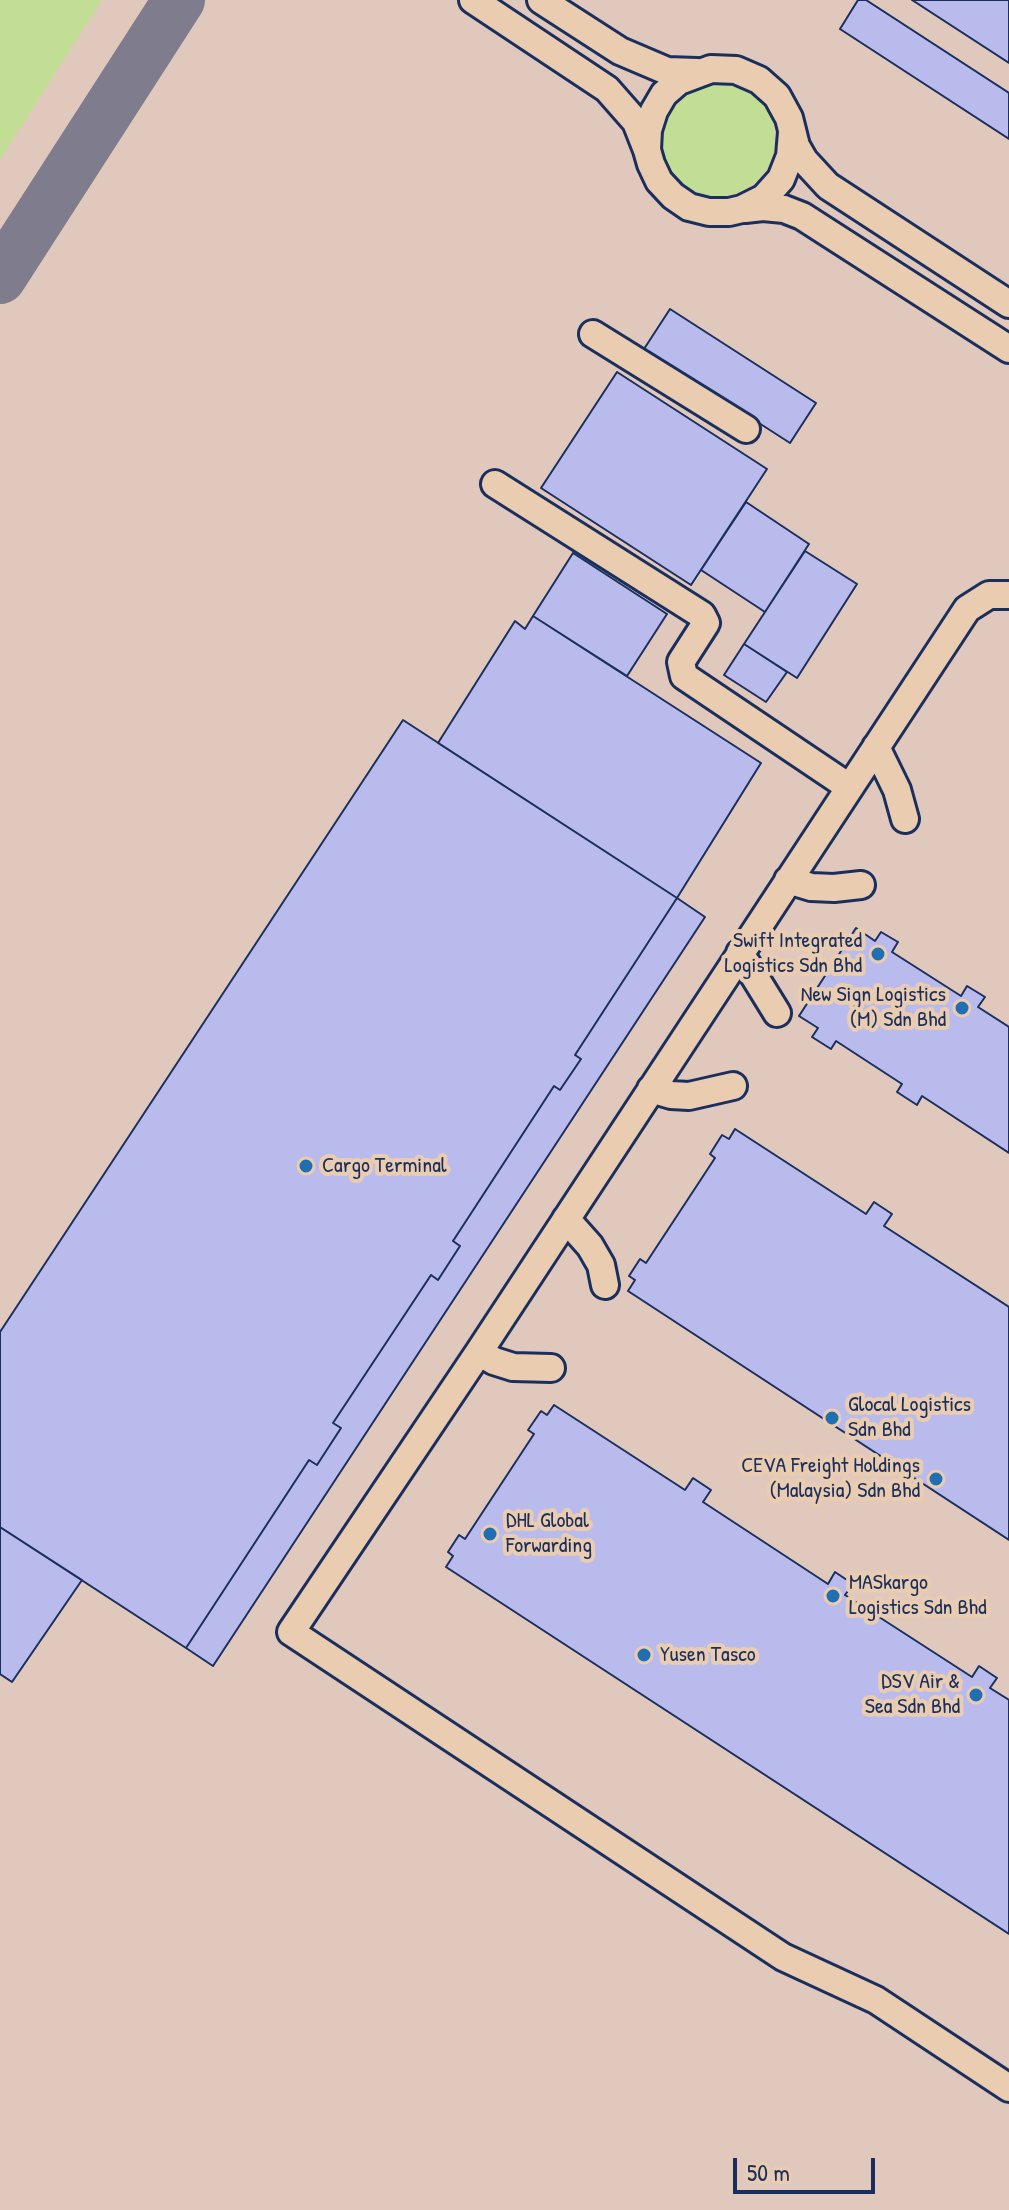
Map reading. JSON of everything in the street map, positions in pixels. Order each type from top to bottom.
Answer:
[{"type":"street","points":[[473,0],[607,89],[636,122],[659,181],[689,207],[709,212],[763,207],[784,209],[802,216],[1009,349]]},
{"type":"street","points":[[541,0],[620,51],[667,71],[736,70],[759,80],[777,96],[789,118],[796,146],[804,160],[828,186],[1009,304]]},
{"type":"street","points":[[647,150],[648,130],[664,94],[679,81],[697,72]]},
{"type":"street","points":[[742,209],[764,198],[781,179],[790,156],[792,132]]},
{"type":"street","points":[[593,334],[746,429]]},
{"type":"street","points":[[495,484],[702,615],[706,623],[681,662],[684,676],[849,787]]},
{"type":"street","points":[[999,595],[967,609],[479,1352],[291,1632],[783,1957],[876,2000],[1009,2088]]},
{"type":"street","points":[[876,747],[897,790],[905,819]]},
{"type":"street","points":[[788,880],[823,888],[861,885]]},
{"type":"street","points":[[740,953],[777,1013]]},
{"type":"street","points":[[651,1089],[689,1096],[733,1086]]},
{"type":"street","points":[[566,1219],[590,1246],[601,1265],[605,1285]]},
{"type":"street","points":[[479,1352],[513,1367],[551,1368]]},
{"type":"green space","points":[[0,0],[102,0],[0,160]]},
{"type":"green space","points":[[718,82],[750,91],[766,107],[775,139],[766,171],[750,187],[718,196],[686,187],[670,171],[661,139],[670,107],[686,91]]},
{"type":"building","points":[[858,0],[866,0],[1009,93],[1009,139],[840,29]]},
{"type":"building","points":[[912,0],[1009,0],[1009,63]]},
{"type":"building","points":[[670,309],[816,403],[790,443],[644,349]]},
{"type":"building","points":[[617,372],[767,469],[691,585],[541,488]]},
{"type":"building","points":[[746,502],[809,544],[765,612],[701,570]]},
{"type":"building","points":[[805,551],[857,584],[797,678],[744,644]]},
{"type":"building","points":[[573,553],[667,614],[627,676],[533,616]]},
{"type":"building","points":[[533,616],[761,763],[677,898],[438,743],[515,621],[525,629]]},
{"type":"building","points":[[744,644],[787,672],[766,702],[724,675]]},
{"type":"building","name":"Cargo Terminal","points":[[403,720],[677,898],[575,1055],[581,1059],[560,1090],[554,1086],[453,1241],[460,1246],[438,1280],[431,1275],[333,1423],[341,1428],[317,1465],[309,1460],[186,1648],[0,1527],[0,1332]]},
{"type":"building","points":[[677,898],[705,917],[213,1666],[186,1648],[309,1460],[317,1465],[341,1428],[333,1423],[431,1275],[438,1280],[460,1246],[453,1241],[554,1086],[560,1090],[581,1059],[575,1055]]},
{"type":"building","points":[[856,928],[875,941],[881,932],[898,942],[892,952],[961,996],[967,986],[985,997],[978,1007],[1009,1027],[1009,1153],[922,1096],[917,1105],[897,1092],[902,1084],[836,1041],[831,1049],[812,1037],[818,1028],[799,1016]]},
{"type":"building","points":[[735,1129],[866,1214],[874,1202],[892,1214],[884,1226],[1009,1307],[1009,1540],[628,1291],[635,1280],[629,1276],[640,1259],[646,1263],[715,1158],[710,1154],[722,1135],[729,1139]]},
{"type":"building","points":[[554,1405],[685,1490],[693,1478],[711,1490],[703,1502],[828,1584],[835,1572],[853,1584],[845,1595],[972,1677],[979,1666],[997,1678],[990,1688],[1009,1700],[1009,1934],[446,1567],[453,1556],[448,1552],[459,1535],[465,1539],[534,1434],[528,1430],[541,1411],[547,1415]]},
{"type":"building","points":[[0,1527],[82,1580],[12,1682],[0,1674]]},
{"type":"taxiway","points":[[0,278],[179,0]]},
{"type":"place","name":"Swift Integrated Logistics Sdn Bhd","points":[[878,954]]},
{"type":"place","name":"New Sign Logistics (M) Sdn Bhd","points":[[962,1008]]},
{"type":"place","name":"Cargo Terminal","points":[[306,1166]]},
{"type":"place","name":"Glocal Logistics Sdn Bhd","points":[[832,1418]]},
{"type":"place","name":"CEVA Freight Holdings (Malaysia) Sdn Bhd","points":[[936,1479]]},
{"type":"place","name":"DHL Global Forwarding","points":[[490,1534]]},
{"type":"place","name":"MASkargo Logistics Sdn Bhd","points":[[833,1596]]},
{"type":"place","name":"Yusen Tasco","points":[[644,1655]]},
{"type":"place","name":"DSV Air & Sea Sdn Bhd","points":[[976,1695]]}]
